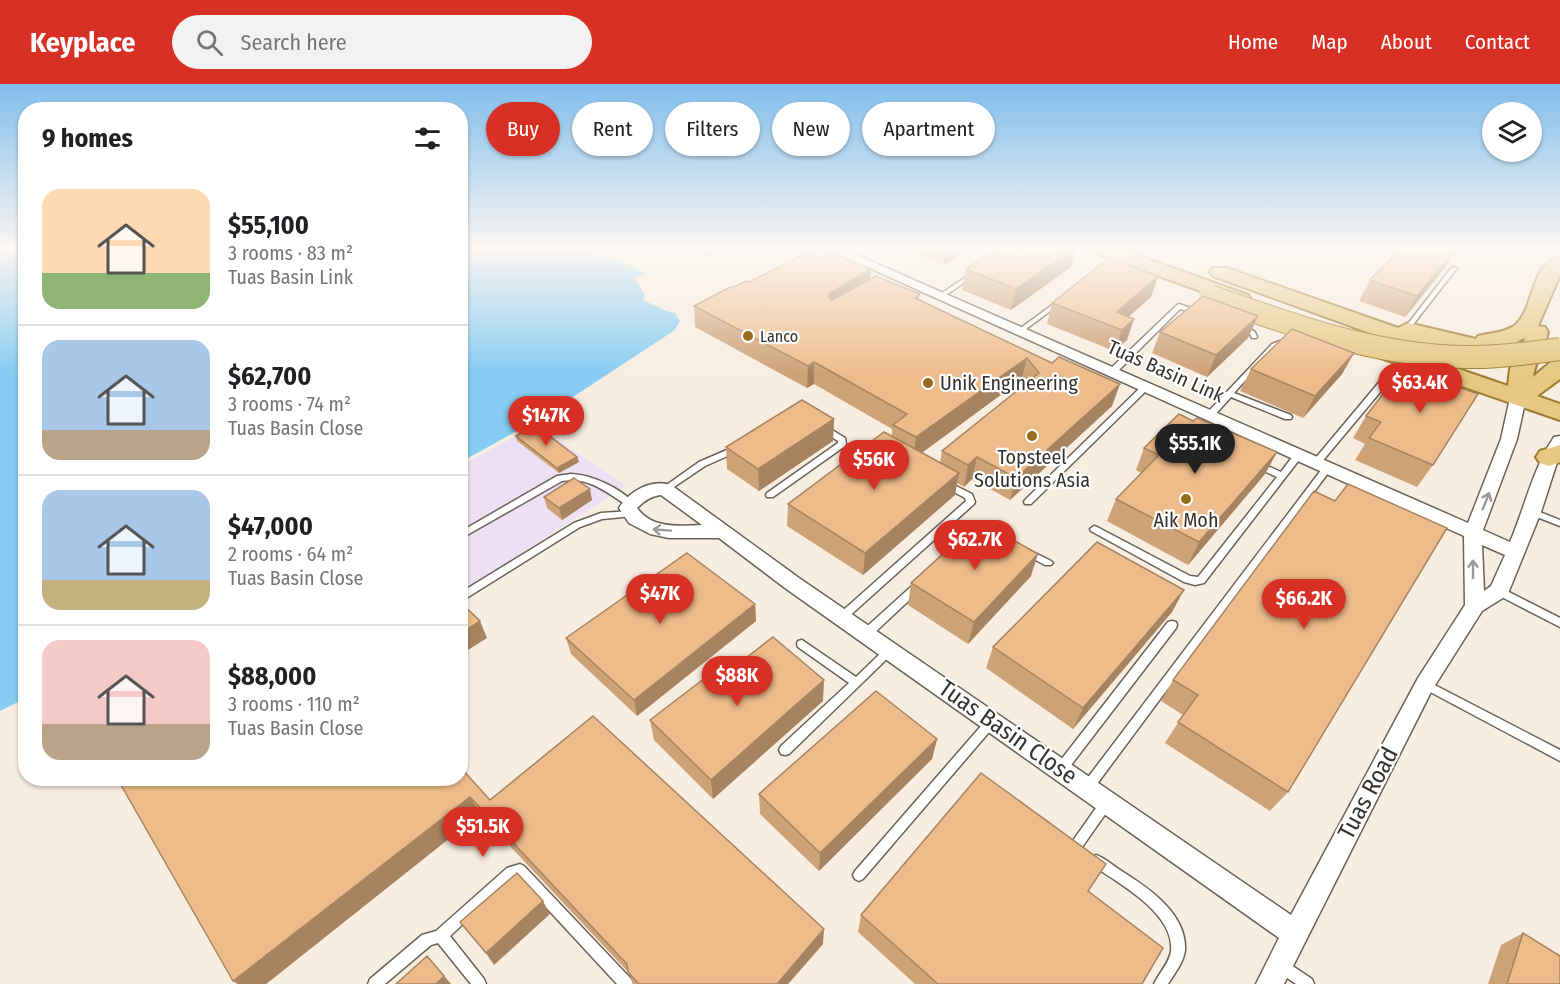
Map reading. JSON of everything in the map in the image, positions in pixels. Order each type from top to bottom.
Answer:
[{"type":"main road","points":[[1195,290],[1276,320],[1339,339],[1406,351],[1468,357],[1516,356],[1560,349]]},
{"type":"main road","points":[[1235,290],[1525,388],[1560,393]]},
{"type":"main road","points":[[1272,290],[1357,320],[1525,388],[1560,412]]},
{"type":"main road","points":[[1357,320],[1466,341],[1494,341],[1522,332],[1533,318],[1547,290]]},
{"type":"main road","points":[[1525,388],[1522,369],[1535,343],[1537,328],[1533,318]]},
{"type":"main road","points":[[1415,333],[1442,341],[1494,348],[1524,348],[1535,343]]},
{"type":"main road","points":[[1525,388],[1560,366]]},
{"type":"street","name":"Tuas Basin Link","points":[[923,290],[1322,464],[1515,552]]},
{"type":"street","points":[[1475,606],[1473,532],[1509,439],[1525,388]]},
{"type":"street","points":[[1499,591],[1556,450]]},
{"type":"street","points":[[665,489],[654,489],[634,499],[631,509],[652,530],[720,532]]},
{"type":"street","name":"Tuas Basin Close","points":[[665,489],[720,532],[1295,933]]},
{"type":"street","name":"Tuas Road","points":[[1275,974],[1425,684],[1475,606],[1499,591]]},
{"type":"lane","points":[[941,296],[950,290]]},
{"type":"lane","points":[[1415,333],[1441,290]]},
{"type":"lane","points":[[1020,331],[1062,301]]},
{"type":"lane","points":[[1112,372],[1179,306],[1206,314]]},
{"type":"lane","points":[[1240,325],[1248,328],[1254,337]]},
{"type":"lane","points":[[1210,415],[1276,343],[1295,348]]},
{"type":"lane","points":[[1161,984],[1178,954],[1172,923],[1162,908],[1072,843],[1097,795],[1322,464],[1384,382],[1416,391]]},
{"type":"lane","points":[[1028,502],[1146,387]]},
{"type":"lane","points":[[1230,394],[1288,417]]},
{"type":"lane","points":[[1117,402],[1126,407]]},
{"type":"lane","points":[[770,495],[842,444],[838,436],[820,426]]},
{"type":"lane","points":[[665,489],[702,464],[728,455],[746,443]]},
{"type":"lane","points":[[1094,529],[1187,579],[1201,580],[1299,454]]},
{"type":"lane","points":[[1249,461],[1282,476]]},
{"type":"lane","points":[[468,531],[560,478],[569,476],[587,477],[631,509]]},
{"type":"lane","points":[[842,617],[971,502],[969,496],[940,480]]},
{"type":"lane","points":[[468,593],[577,525],[601,516],[631,509]]},
{"type":"lane","points":[[1532,512],[1560,523]]},
{"type":"lane","points":[[1017,546],[1048,563]]},
{"type":"lane","points":[[866,634],[921,583]]},
{"type":"lane","points":[[1499,591],[1560,623]]},
{"type":"lane","points":[[1061,769],[1173,625]]},
{"type":"lane","points":[[802,644],[856,683]]},
{"type":"lane","points":[[785,750],[890,651]]},
{"type":"lane","points":[[1425,684],[1560,756]]},
{"type":"lane","points":[[859,875],[992,722]]},
{"type":"lane","points":[[375,984],[427,940],[440,936],[511,872],[520,870],[626,984]]},
{"type":"lane","points":[[440,936],[479,984]]},
{"type":"lane","points":[[1275,974],[1307,984]]},
{"type":"shaded area","points":[[536,425],[626,486],[468,588],[468,462]]},
{"type":"water","points":[[0,290],[18,290],[18,702],[0,711]]},
{"type":"water","points":[[468,290],[642,290],[645,296],[643,300],[675,313],[680,321],[675,330],[547,414],[468,458]]},
{"type":"building","points":[[724,290],[836,290],[829,294],[828,297],[832,300],[850,290],[910,290],[920,294],[915,298],[1052,363],[1059,357],[1120,384],[1016,478],[977,457],[968,465],[942,451],[1039,373],[1027,358],[916,437],[893,425],[907,414],[814,362],[808,366],[694,306]]},
{"type":"building","points":[[1068,290],[1142,290],[1117,312],[1134,319],[1122,330],[1052,303]]},
{"type":"building","points":[[1399,290],[1422,290],[1417,296]]},
{"type":"building","points":[[1203,296],[1258,316],[1216,355],[1160,332]]},
{"type":"building","points":[[1292,329],[1354,353],[1315,396],[1251,369]]},
{"type":"building","points":[[1404,367],[1478,394],[1433,465],[1369,438],[1381,422],[1366,416]]},
{"type":"building","points":[[802,400],[834,419],[758,469],[726,447]]},
{"type":"building","name":"Aik Moh","points":[[1179,414],[1193,421],[1197,418],[1277,452],[1199,542],[1116,499],[1159,455],[1144,448]]},
{"type":"building","points":[[535,425],[577,457],[557,468],[516,436]]},
{"type":"building","points":[[884,432],[959,473],[865,553],[788,504]]},
{"type":"building","points":[[574,478],[590,489],[559,508],[544,497]]},
{"type":"building","points":[[1348,484],[1447,528],[1288,792],[1178,722],[1198,695],[1173,680],[1314,491],[1335,501]]},
{"type":"building","points":[[979,521],[1038,554],[974,622],[911,583]]},
{"type":"building","points":[[1097,542],[1184,590],[1083,708],[993,647]]},
{"type":"building","points":[[687,553],[755,604],[634,700],[566,638]]},
{"type":"building","points":[[468,610],[480,621],[468,629]]},
{"type":"building","points":[[773,637],[824,680],[711,780],[650,720],[705,678],[711,685]]},
{"type":"building","points":[[876,691],[937,739],[820,853],[759,794]]},
{"type":"building","points":[[593,716],[824,929],[777,984],[639,984],[628,972],[627,964],[470,797],[233,981],[122,786],[468,786],[468,776],[490,800]]},
{"type":"building","points":[[981,773],[1106,864],[1088,891],[1163,948],[1142,984],[938,984],[861,915]]},
{"type":"building","points":[[517,873],[543,901],[486,953],[460,922]]},
{"type":"building","points":[[1523,933],[1560,956],[1560,984],[1507,984]]},
{"type":"building","points":[[427,956],[444,976],[436,984],[396,984]]},
{"type":"place","name":"Lanco","points":[[748,336]]},
{"type":"place","name":"Unik Engineering","points":[[928,383]]},
{"type":"place","name":"Topsteel Solutions Asia","points":[[1032,436]]},
{"type":"place","name":"Aik Moh","points":[[1186,499]]}]
